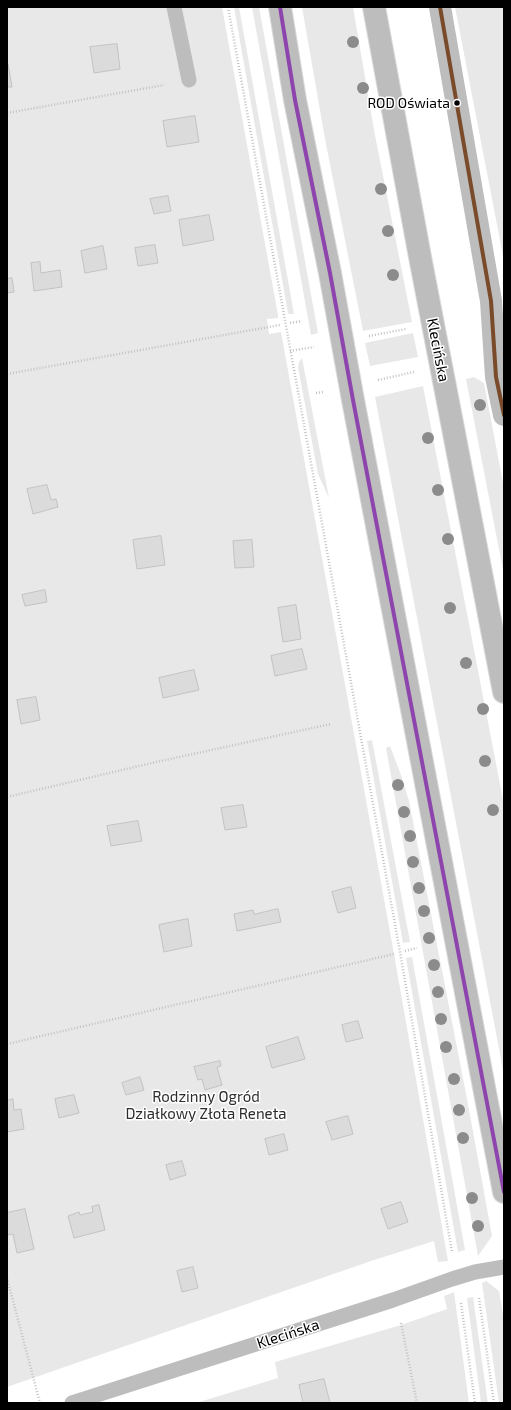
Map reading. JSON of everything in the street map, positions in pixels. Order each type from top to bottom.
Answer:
[{"type":"main road","points":[[280,7],[295,100],[330,273],[504,1192]]},
{"type":"main road","name":"Klecińska","points":[[374,7],[417,241],[504,692]]},
{"type":"main road","points":[[440,7],[491,301],[496,377],[504,415]]},
{"type":"lane","points":[[174,7],[189,80]]},
{"type":"lane","name":"Klecińska","points":[[72,1403],[393,1300],[457,1277],[504,1267]]},
{"type":"path","points":[[228,7],[457,1277],[475,1403]]},
{"type":"path","points":[[7,113],[189,80]]},
{"type":"path","points":[[290,323],[302,321]]},
{"type":"path","points":[[7,374],[280,325]]},
{"type":"path","points":[[290,351],[319,346]]},
{"type":"path","points":[[374,381],[418,372]]},
{"type":"path","points":[[7,797],[156,762],[331,724]]},
{"type":"path","points":[[404,952],[417,948]]},
{"type":"path","points":[[7,1044],[394,954]]},
{"type":"path","points":[[7,1278],[40,1403]]},
{"type":"path","points":[[478,1290],[494,1403]]},
{"type":"path","points":[[393,1300],[401,1325],[417,1403]]},
{"type":"green space","name":"Rodzinny Ogród Działkowy Złota Reneta","points":[[7,7],[222,7],[278,315],[278,318],[267,319],[269,334],[281,332],[448,1261],[438,1262],[434,1241],[371,1261],[7,1387]]},
{"type":"green space","points":[[234,7],[239,7],[294,314],[288,313]]},
{"type":"green space","points":[[252,7],[259,7],[318,333],[311,335]]},
{"type":"green space","points":[[302,7],[353,7],[374,130],[412,322],[363,331],[325,139]]},
{"type":"green space","points":[[455,7],[504,7],[504,261],[456,12]]},
{"type":"green space","points":[[413,333],[418,357],[370,366],[365,343]]},
{"type":"green space","points":[[302,358],[329,498],[318,474],[298,367]]},
{"type":"green space","points":[[474,377],[484,383],[504,488],[504,575],[466,379]]},
{"type":"green space","points":[[423,386],[504,805],[504,1075],[375,397]]},
{"type":"green space","points":[[372,740],[410,942],[403,943],[367,741]]},
{"type":"green space","points":[[390,746],[409,801],[492,1236],[478,1256],[386,748]]},
{"type":"green space","points":[[412,957],[465,1250],[458,1252],[406,958]]},
{"type":"green space","points":[[486,1281],[499,1291],[504,1321],[504,1403],[499,1403],[482,1283]]},
{"type":"green space","points":[[454,1292],[469,1403],[196,1403],[278,1378],[275,1362],[401,1325],[447,1309],[444,1296]]},
{"type":"green space","points":[[473,1297],[488,1403],[481,1403],[467,1298]]},
{"type":"building","points":[[117,44],[120,69],[94,73],[90,47]]},
{"type":"building","points":[[8,64],[12,87],[7,87]]},
{"type":"building","points":[[195,116],[199,142],[167,147],[163,121]]},
{"type":"building","points":[[168,196],[171,211],[154,214],[150,199]]},
{"type":"building","points":[[209,215],[214,240],[183,246],[179,220]]},
{"type":"building","points":[[155,245],[158,263],[138,266],[135,248]]},
{"type":"building","points":[[103,246],[107,269],[85,273],[81,251]]},
{"type":"building","points":[[40,262],[41,273],[60,270],[62,287],[34,291],[31,263]]},
{"type":"building","points":[[12,278],[14,292],[7,293],[7,279]]},
{"type":"building","points":[[47,485],[51,500],[56,499],[58,507],[33,514],[27,489]]},
{"type":"building","points":[[161,536],[165,565],[137,569],[133,540]]},
{"type":"building","points":[[252,540],[254,567],[235,568],[233,541]]},
{"type":"building","points":[[45,590],[47,602],[25,606],[22,595]]},
{"type":"building","points":[[296,605],[301,639],[283,642],[278,608]]},
{"type":"building","points":[[302,649],[307,669],[275,676],[271,656]]},
{"type":"building","points":[[194,670],[199,690],[163,698],[159,678]]},
{"type":"building","points":[[36,697],[40,720],[21,724],[17,700]]},
{"type":"building","points":[[243,805],[247,827],[225,830],[221,808]]},
{"type":"building","points":[[138,821],[142,841],[111,846],[107,826]]},
{"type":"building","points":[[351,887],[356,908],[338,913],[332,892]]},
{"type":"building","points":[[278,909],[281,922],[237,931],[234,914],[253,910],[254,914]]},
{"type":"building","points":[[188,919],[192,946],[164,952],[159,925]]},
{"type":"building","points":[[358,1021],[363,1038],[346,1042],[342,1025]]},
{"type":"building","points":[[298,1037],[305,1059],[272,1068],[266,1047]]},
{"type":"building","points":[[220,1061],[221,1066],[217,1067],[222,1085],[205,1090],[202,1079],[198,1080],[194,1067]]},
{"type":"building","points":[[140,1077],[144,1090],[126,1095],[122,1083]]},
{"type":"building","points":[[74,1095],[79,1113],[59,1118],[55,1099]]},
{"type":"building","points":[[13,1099],[14,1110],[21,1109],[24,1129],[7,1132],[7,1101]]},
{"type":"building","points":[[348,1116],[353,1134],[332,1140],[326,1122]]},
{"type":"building","points":[[284,1134],[288,1150],[269,1155],[265,1139]]},
{"type":"building","points":[[182,1161],[186,1175],[170,1180],[166,1165]]},
{"type":"building","points":[[401,1202],[408,1222],[388,1229],[381,1209]]},
{"type":"building","points":[[99,1205],[105,1230],[74,1238],[68,1216],[79,1212],[80,1215],[93,1212],[92,1207]]},
{"type":"building","points":[[25,1209],[34,1249],[17,1253],[13,1234],[7,1235],[7,1213]]},
{"type":"building","points":[[193,1267],[198,1288],[182,1292],[177,1271]]},
{"type":"building","points":[[324,1379],[330,1403],[303,1403],[299,1385]]},
{"type":"transit line","points":[[280,7],[295,100],[330,273],[504,1192]]},
{"type":"transit line","points":[[440,7],[491,301],[496,377],[504,415]]},
{"type":"place","name":"ROD Oświata","points":[[457,103]]}]
